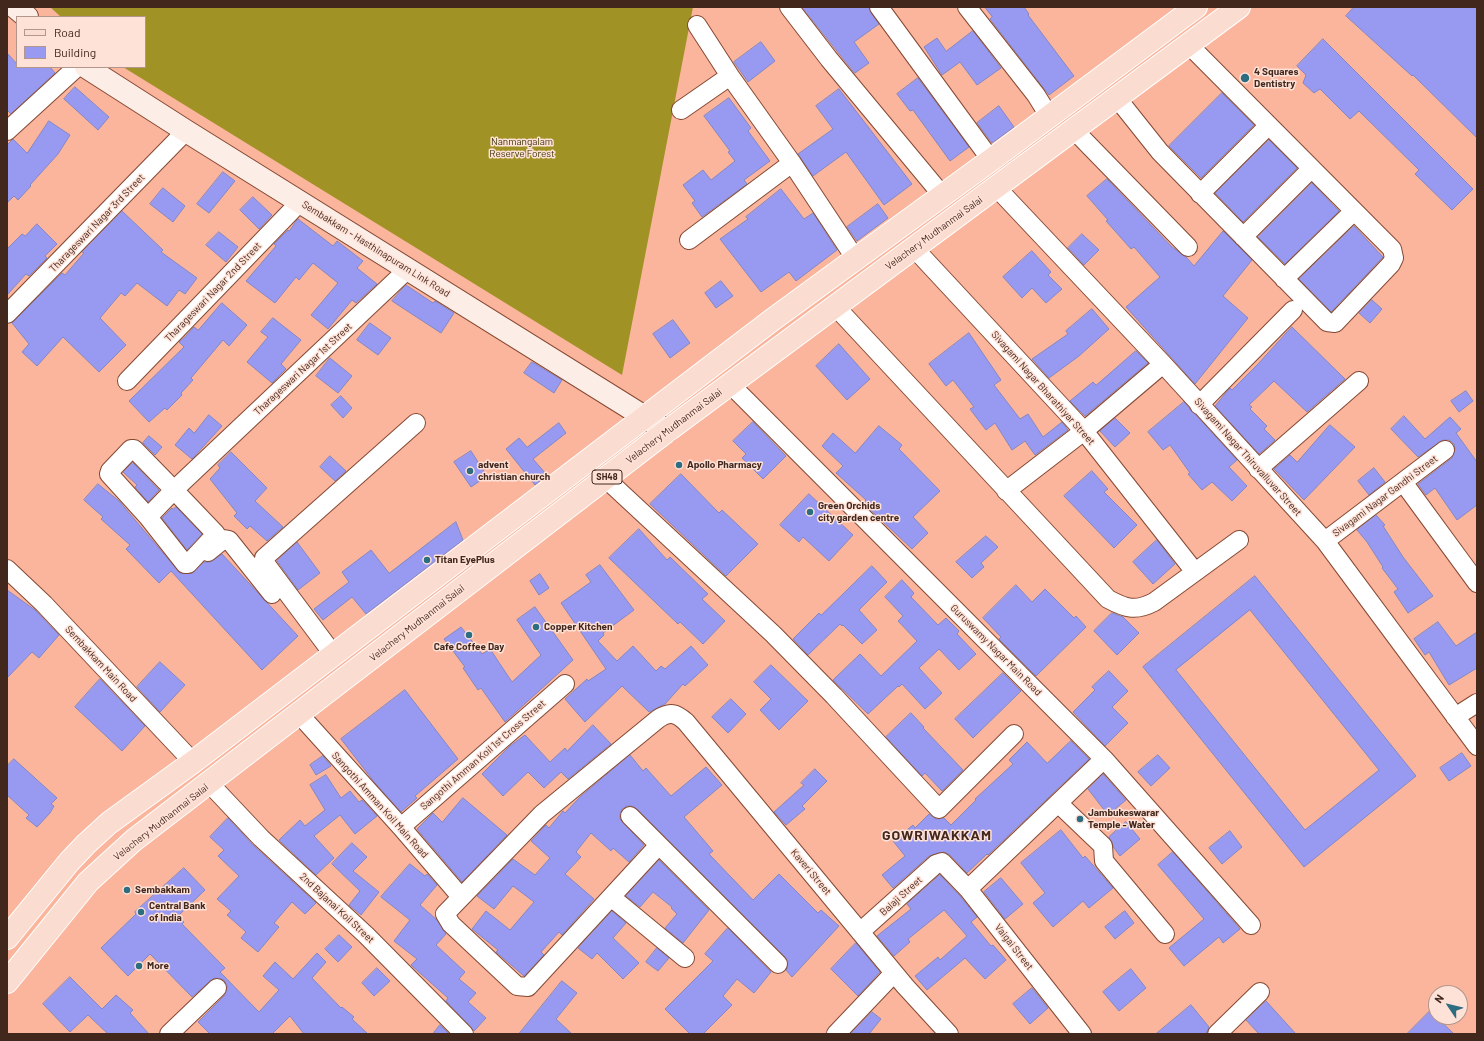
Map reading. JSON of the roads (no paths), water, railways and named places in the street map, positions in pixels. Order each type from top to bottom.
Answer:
[{"type":"main road","name":"SH48","points":[[11,926],[86,844],[109,823],[193,762],[644,416],[855,258],[991,160],[1196,7]]},
{"type":"main road","name":"Velachery Mudhanmai Salai","points":[[7,982],[88,882],[134,840],[210,784],[667,431],[1240,7]]},
{"type":"main road","points":[[193,762],[210,784]]},
{"type":"street","points":[[15,7],[25,16]]},
{"type":"street","points":[[789,7],[829,59],[942,195]]},
{"type":"street","points":[[879,7],[991,160]]},
{"type":"street","points":[[967,7],[1036,95],[1049,116]]},
{"type":"street","points":[[698,25],[730,76],[792,163],[855,258]]},
{"type":"street","points":[[1117,98],[1160,152],[1200,194],[1327,322],[1334,323],[1391,264],[1394,258],[1392,249],[1189,45]]},
{"type":"street","points":[[9,124],[76,68]]},
{"type":"street","name":"Sembakkam - Hasthinapuram Link Road","points":[[88,68],[667,431]]},
{"type":"street","points":[[681,110],[730,76]]},
{"type":"street","points":[[1200,194],[1268,126]]},
{"type":"street","points":[[1074,130],[1188,247]]},
{"type":"street","name":"Tharageswari Nagar 3rd Street","points":[[7,314],[186,131]]},
{"type":"street","points":[[689,240],[792,163]]},
{"type":"street","points":[[1243,237],[1311,168]]},
{"type":"street","name":"Sivagami Nagar Thiruvalluvar Street","points":[[996,187],[1164,364],[1324,541],[1477,746]]},
{"type":"street","name":"Tharageswari Nagar 2nd Street","points":[[127,382],[300,202]]},
{"type":"street","points":[[1284,279],[1354,211]]},
{"type":"street","name":"Sivagami Nagar Bharathiyar Street","points":[[914,248],[1084,431],[1195,572]]},
{"type":"street","name":"Tharageswari Nagar 1st Street","points":[[148,517],[197,468],[408,269]]},
{"type":"street","points":[[836,306],[1006,491],[1108,599],[1122,606],[1143,608],[1239,540]]},
{"type":"street","points":[[1199,404],[1293,310]]},
{"type":"street","points":[[1006,491],[1084,431],[1164,364]]},
{"type":"street","points":[[1258,468],[1359,381]]},
{"type":"street","name":"Guruswamy Nagar Main Road","points":[[730,384],[1104,759],[1251,925]]},
{"type":"street","points":[[329,657],[265,563],[264,558],[416,423]]},
{"type":"street","points":[[130,449],[134,449],[174,490],[216,534],[216,536],[188,564],[185,564],[148,517],[109,474],[130,449]]},
{"type":"street","name":"Sivagami Nagar Gandhi Street","points":[[1324,541],[1445,450]]},
{"type":"street","points":[[605,478],[773,634],[834,696],[939,809],[1014,734]]},
{"type":"street","points":[[1403,482],[1477,583]]},
{"type":"street","points":[[195,564],[220,541],[224,539],[228,540],[329,657]]},
{"type":"street","name":"Sembakkam Main Road","points":[[7,569],[44,604],[193,762]]},
{"type":"street","name":"Sangothi Amman Koil 1st Cross Street","points":[[401,827],[565,684]]},
{"type":"street","points":[[1455,717],[1477,703]]},
{"type":"street","name":"Kaveri Street","points":[[461,897],[542,814],[658,719],[671,713],[678,715],[686,722],[894,973],[949,1034]]},
{"type":"street","name":"Sangothi Amman Koil Main Road","points":[[299,714],[401,827],[461,897]]},
{"type":"street","points":[[968,889],[1104,759]]},
{"type":"street","name":"2nd Bajanai Koil Street","points":[[210,784],[261,838],[366,935],[464,1034]]},
{"type":"street","points":[[1058,803],[1103,846],[1104,861],[1165,934]]},
{"type":"street","points":[[630,816],[658,846],[778,964]]},
{"type":"street","points":[[461,897],[445,914],[451,924],[518,986],[528,987],[658,846]]},
{"type":"street","name":"Balaji Street","points":[[860,932],[936,864],[942,862]]},
{"type":"street","name":"Vaigai Street","points":[[942,862],[968,889],[1082,1034]]},
{"type":"street","points":[[611,897],[685,958]]},
{"type":"street","points":[[836,1034],[894,973]]},
{"type":"street","points":[[169,1034],[216,988]]},
{"type":"street","points":[[1217,1034],[1260,992]]},
{"type":"place","name":"4 Squares Dentistry","points":[[1245,78]]},
{"type":"place","name":"Apollo Pharmacy","points":[[679,465]]},
{"type":"place","name":"advent christian church","points":[[470,471]]},
{"type":"place","name":"Green Orchids city garden centre","points":[[810,512]]},
{"type":"place","name":"Titan EyePlus","points":[[427,560]]},
{"type":"place","name":"Copper Kitchen","points":[[536,627]]},
{"type":"place","name":"Cafe Coffee Day","points":[[469,635]]},
{"type":"place","name":"Jambukeswarar Temple - Water","points":[[1080,819]]},
{"type":"place","name":"Sembakkam","points":[[127,890]]},
{"type":"place","name":"Central Bank of India","points":[[141,912]]},
{"type":"place","name":"More","points":[[139,966]]},
{"type":"district","name":"GOWRIWAKKAM","points":[[937,835]]},
{"type":"park label","name":"Nanmangalam Reserve Forest","points":[[522,148]]}]
